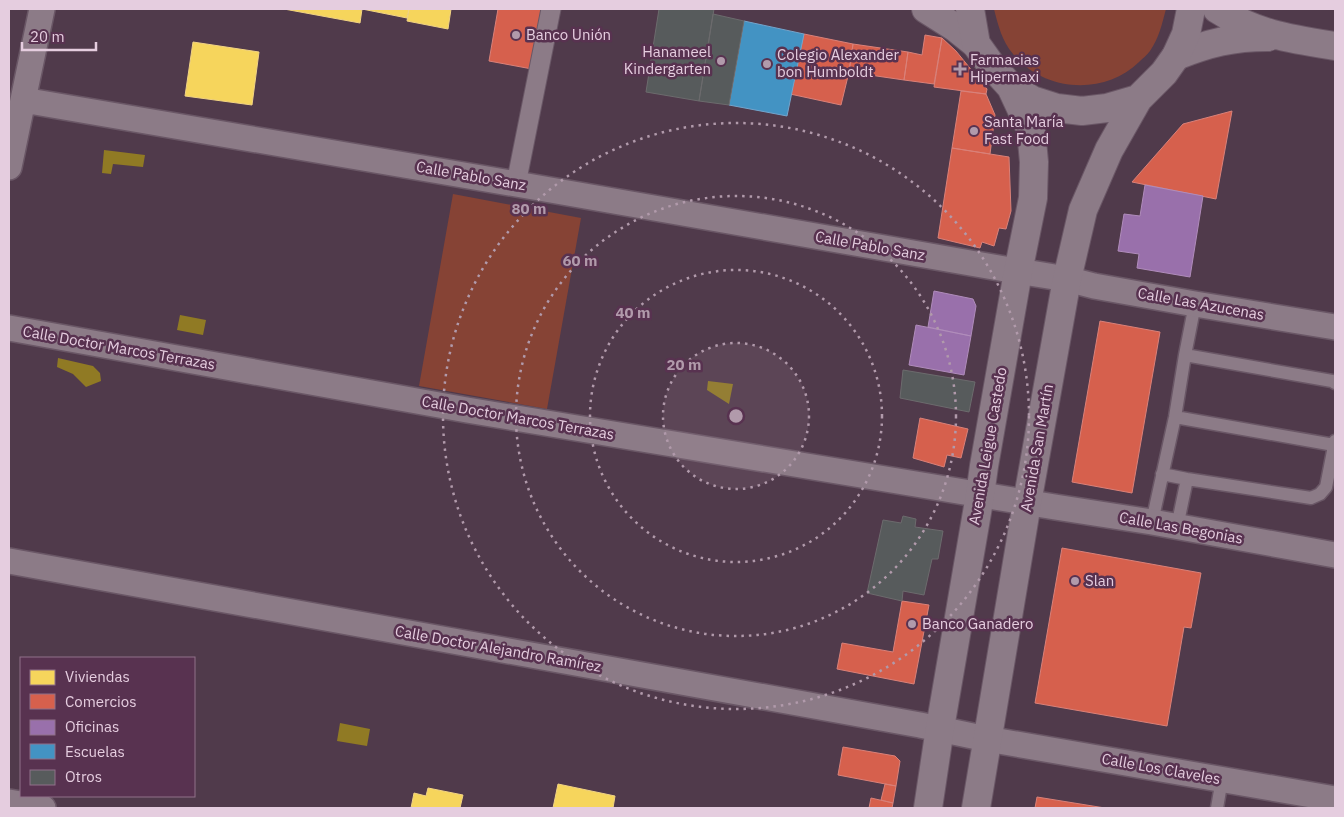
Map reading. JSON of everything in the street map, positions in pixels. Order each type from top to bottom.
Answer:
[{"type":"main road","points":[[926,9],[956,28],[976,44],[991,65],[1011,86],[1032,100],[1057,108],[1082,111],[1107,108],[1138,99],[1164,73],[1176,56],[1186,34],[1191,9]]},
{"type":"main road","points":[[970,9],[976,44]]},
{"type":"main road","points":[[1234,13],[1256,30],[1282,37],[1335,46]]},
{"type":"main road","points":[[1176,56],[1202,46],[1228,40],[1282,37]]},
{"type":"main road","name":"Avenida Leigue Castedo","points":[[928,808],[984,466],[1033,198],[1034,162],[1031,130],[1011,86]]},
{"type":"main road","name":"Avenida San Martín","points":[[976,808],[1027,503],[1068,279],[1083,210],[1109,150],[1138,99]]},
{"type":"street","points":[[9,168],[42,9]]},
{"type":"street","points":[[516,184],[551,9]]},
{"type":"street","name":"Calle Pablo Sanz","points":[[23,100],[1018,272],[1068,279]]},
{"type":"street","name":"Calle Las Azucenas","points":[[1068,279],[1094,286],[1194,304],[1335,327]]},
{"type":"street","name":"Calle Doctor Marcos Terrazas","points":[[9,328],[467,410],[1027,503]]},
{"type":"street","name":"Calle Las Begonias","points":[[1027,503],[1152,522],[1335,555]]},
{"type":"street","name":"Calle Doctor Alejandro Ramírez","points":[[9,561],[940,728],[988,739]]},
{"type":"street","name":"Calle Los Claveles","points":[[988,739],[1335,799]]},
{"type":"street","points":[[9,802],[43,808]]},
{"type":"lane","points":[[1152,522],[1175,417],[1194,304]]},
{"type":"lane","points":[[1185,354],[1335,383]]},
{"type":"lane","points":[[1162,474],[1311,498],[1320,494],[1326,487],[1335,443],[1175,417]]},
{"type":"lane","points":[[1177,527],[1187,479]]},
{"type":"lane","points":[[1217,808],[1222,779]]},
{"type":"shaded area","points":[[994,9],[1166,9],[1156,41],[1150,51],[1139,62],[1125,73],[1109,80],[1092,84],[1074,85],[1057,82],[1041,76],[1026,67],[1006,44]]},
{"type":"shaded area","points":[[104,150],[145,155],[143,167],[113,164],[111,174],[102,173]]},
{"type":"shaded area","points":[[453,194],[581,218],[547,409],[419,386]]},
{"type":"shaded area","points":[[180,315],[206,320],[203,335],[177,330]]},
{"type":"shaded area","points":[[58,358],[93,366],[100,373],[101,381],[86,387],[73,374],[57,367]]},
{"type":"shaded area","points":[[708,381],[733,384],[729,404],[707,390]]},
{"type":"shaded area","points":[[340,723],[370,729],[367,746],[337,741]]},
{"type":"building: Viviendas","points":[[284,9],[362,9],[360,23]]},
{"type":"building: Viviendas","points":[[362,9],[409,9],[407,18]]},
{"type":"building: Viviendas","points":[[409,9],[451,9],[448,29],[407,21]]},
{"type":"building: Viviendas","points":[[193,42],[259,52],[252,105],[185,96]]},
{"type":"building: Viviendas","points":[[558,784],[615,796],[613,808],[553,808]]},
{"type":"building: Viviendas","points":[[428,788],[463,795],[460,808],[411,808],[414,793],[426,796]]},
{"type":"building: Comercios","name":"Banco Unión","points":[[498,9],[543,9],[532,69],[489,61]]},
{"type":"building: Comercios","points":[[804,34],[853,44],[841,105],[790,94]]},
{"type":"building: Comercios","points":[[925,35],[942,38],[934,84],[904,80],[908,52],[922,55]]},
{"type":"building: Comercios","points":[[942,38],[956,51],[987,89],[986,94],[934,87]]},
{"type":"building: Comercios","points":[[853,44],[908,52],[904,80],[849,72]]},
{"type":"building: Comercios","name":"Santa María Fast Food","points":[[961,91],[986,94],[995,115],[990,154],[952,148]]},
{"type":"building: Comercios","points":[[1232,111],[1216,199],[1132,182],[1183,124]]},
{"type":"building: Comercios","points":[[952,148],[1009,157],[1011,211],[1006,229],[999,228],[994,246],[982,242],[980,248],[938,238]]},
{"type":"building: Comercios","points":[[1100,321],[1160,332],[1132,493],[1072,482]]},
{"type":"building: Comercios","points":[[920,418],[968,429],[961,458],[947,455],[944,467],[913,458]]},
{"type":"building: Comercios","points":[[1062,548],[1201,573],[1191,628],[1184,627],[1167,726],[1035,703]]},
{"type":"building: Comercios","name":"Banco Ganadero","points":[[902,601],[929,605],[914,684],[837,669],[842,643],[893,652]]},
{"type":"building: Comercios","points":[[843,747],[895,756],[900,761],[896,786],[838,775]]},
{"type":"building: Comercios","points":[[885,784],[896,786],[893,803],[881,800]]},
{"type":"building: Comercios","points":[[1037,797],[1105,808],[1035,808]]},
{"type":"building: Comercios","points":[[871,798],[893,803],[892,808],[869,808]]},
{"type":"building: Oficinas","points":[[1145,185],[1203,196],[1190,277],[1137,268],[1139,254],[1118,251],[1124,214],[1140,216]]},
{"type":"building: Oficinas","points":[[934,291],[973,299],[976,306],[971,336],[928,327]]},
{"type":"building: Oficinas","points":[[916,325],[971,336],[964,375],[909,365]]},
{"type":"building: Escuelas","name":"Colegio Alexander bon Humboldt","points":[[744,21],[804,34],[787,116],[729,105]]},
{"type":"building: Otros","points":[[659,9],[714,9],[699,101],[646,92]]},
{"type":"building: Otros","name":"Hanameel Kindergarten","points":[[713,14],[744,21],[729,105],[699,101]]},
{"type":"building: Otros","points":[[903,370],[975,382],[969,412],[900,398]]},
{"type":"building: Otros","points":[[903,516],[916,519],[915,527],[943,531],[938,559],[932,559],[924,595],[903,591],[902,601],[867,593],[883,520],[901,523]]},
{"type":"place","name":"Banco Unión","points":[[516,35]]},
{"type":"place","name":"Hanameel Kindergarten","points":[[721,61]]},
{"type":"place","name":"Colegio Alexander bon Humboldt","points":[[767,64]]},
{"type":"place","name":"Farmacias Hipermaxi","points":[[960,69]]},
{"type":"place","name":"Santa María Fast Food","points":[[974,131]]},
{"type":"place","name":"Slan","points":[[1075,581]]},
{"type":"place","name":"Banco Ganadero","points":[[912,624]]}]
